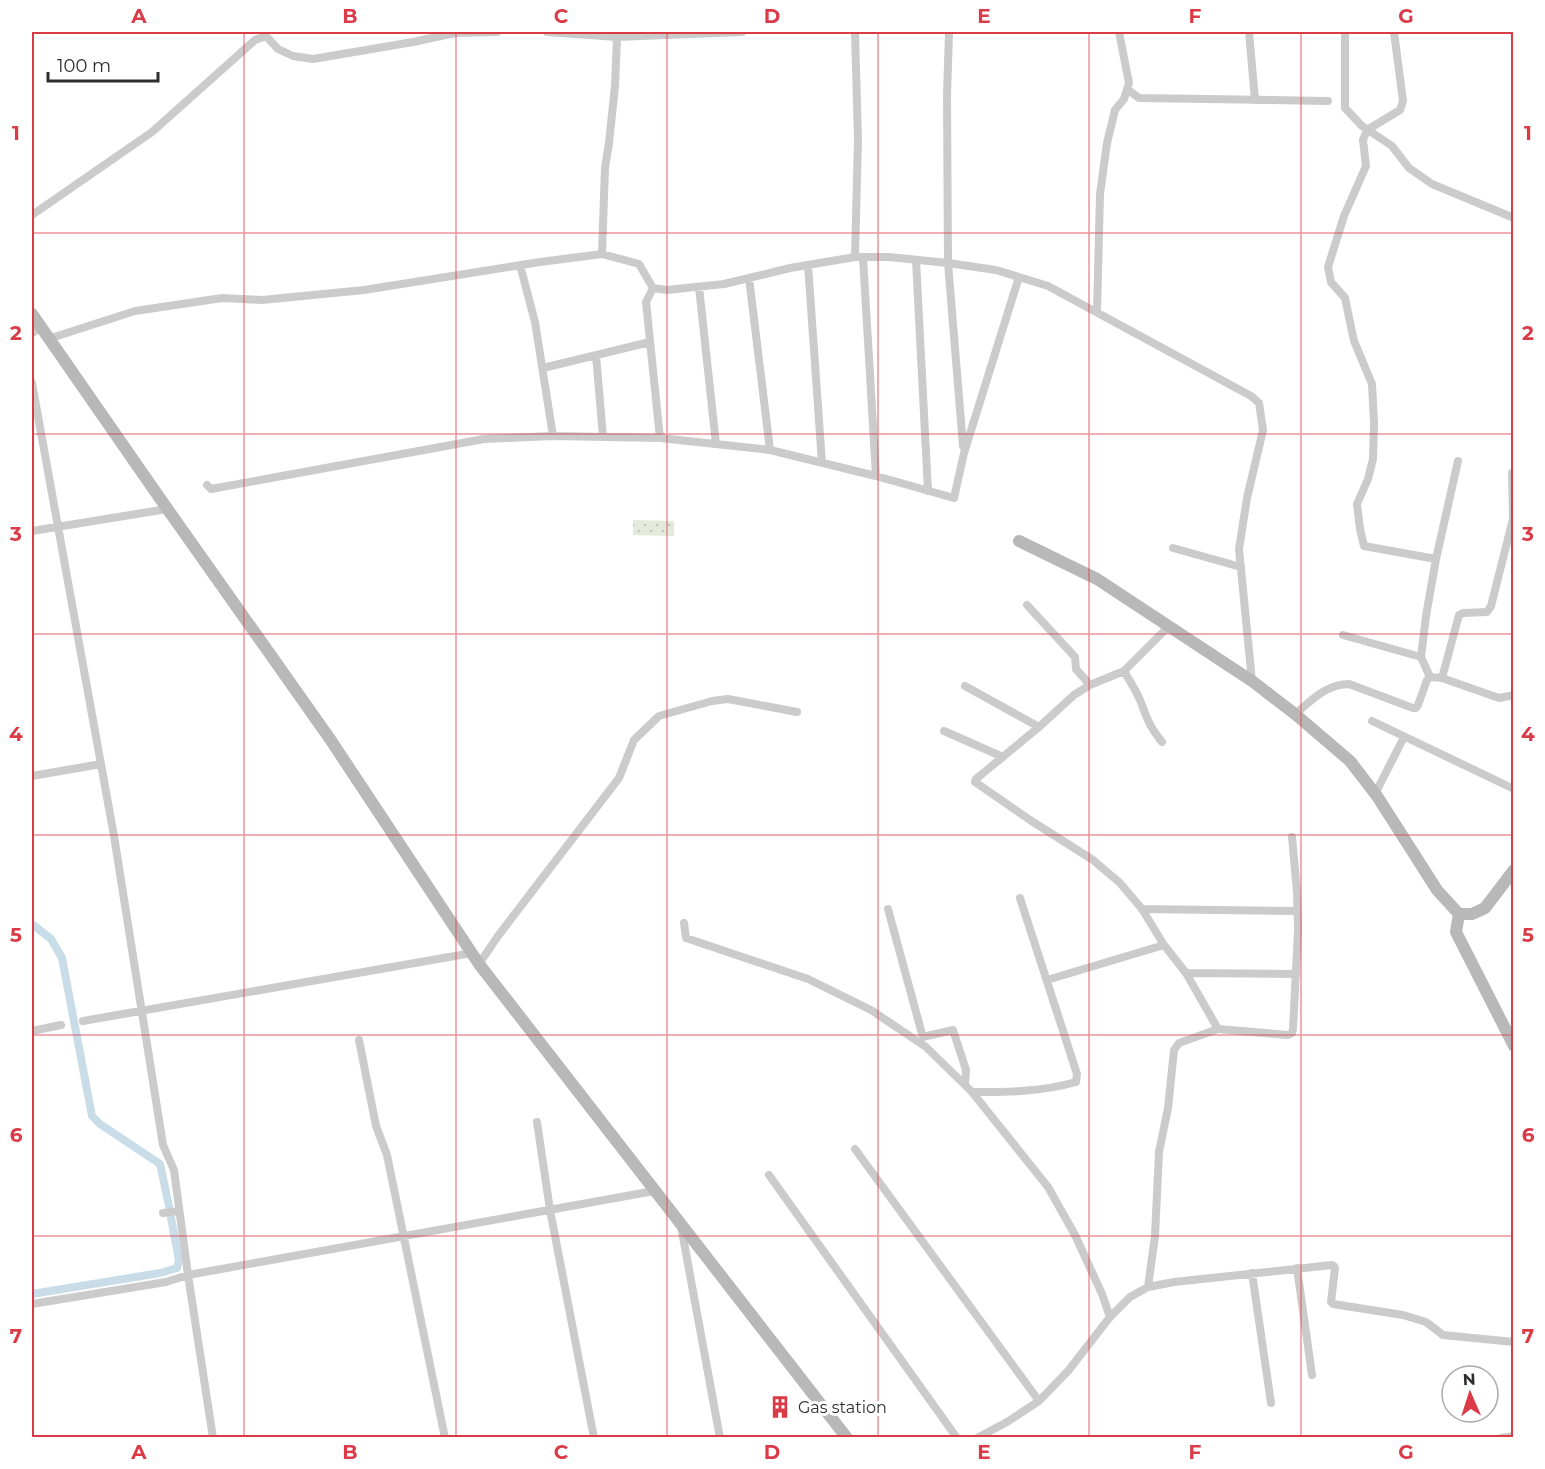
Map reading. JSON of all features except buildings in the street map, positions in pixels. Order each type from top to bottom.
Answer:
[{"type":"main road","points":[[32,314],[36,330],[48,339],[330,739],[475,958],[847,1437]]},
{"type":"main road","points":[[1019,541],[1097,579],[1252,681],[1295,714],[1350,761],[1437,890],[1459,914],[1472,914],[1485,908],[1514,870]]},
{"type":"main road","points":[[1459,914],[1456,932],[1514,1046]]},
{"type":"street","points":[[32,215],[152,132],[255,40],[266,36],[278,49],[293,56],[313,59],[455,33],[497,32]]},
{"type":"street","points":[[547,32],[622,35],[742,32]]},
{"type":"street","points":[[855,32],[859,257],[876,476]]},
{"type":"street","points":[[950,32],[947,96],[948,263],[964,453]]},
{"type":"street","points":[[1097,312],[1100,194],[1107,143],[1114,110],[1124,99],[1129,83],[1119,32]]},
{"type":"street","points":[[1249,32],[1255,100]]},
{"type":"street","points":[[1345,32],[1345,108],[1362,126],[1392,146],[1409,168],[1432,184],[1514,218]]},
{"type":"street","points":[[1394,32],[1403,101],[1400,110],[1367,130],[1363,140],[1366,166],[1344,216],[1328,267],[1331,282],[1345,298],[1354,341],[1372,384],[1373,459],[1368,479],[1357,504],[1364,546],[1436,559]]},
{"type":"street","points":[[602,254],[605,168],[622,35]]},
{"type":"street","points":[[1127,89],[1139,98],[1328,101]]},
{"type":"street","points":[[48,339],[135,311],[222,298],[262,300],[364,290],[602,254],[639,264],[653,288]]},
{"type":"street","points":[[653,288],[667,290],[724,284],[808,265],[859,257],[889,257],[996,270],[1048,286],[1251,396],[1259,403],[1263,430],[1247,498],[1239,549],[1252,681]]},
{"type":"street","points":[[916,260],[928,491]]},
{"type":"street","points":[[520,265],[535,322],[553,436]]},
{"type":"street","points":[[808,265],[822,463]]},
{"type":"street","points":[[207,485],[211,489],[484,439],[553,436],[660,438],[770,450],[954,498],[964,453],[1019,277]]},
{"type":"street","points":[[749,278],[770,450]]},
{"type":"street","points":[[699,286],[716,444]]},
{"type":"street","points":[[653,288],[646,302],[660,438]]},
{"type":"street","points":[[543,368],[650,342]]},
{"type":"street","points":[[596,355],[603,437]]},
{"type":"street","points":[[32,383],[35,426],[58,527],[101,764],[163,1145],[174,1170],[213,1437]]},
{"type":"street","points":[[1430,677],[1421,657],[1426,616],[1458,461]]},
{"type":"street","points":[[1442,678],[1459,615],[1487,612],[1491,606],[1512,519],[1512,473]]},
{"type":"street","points":[[32,531],[167,509]]},
{"type":"street","points":[[1173,548],[1241,567]]},
{"type":"street","points":[[1027,605],[1075,657],[1076,669],[1090,685]]},
{"type":"street","points":[[1168,627],[1124,671],[1090,685],[1074,695],[1003,758],[976,778],[975,782],[1093,860],[1119,883],[1142,909],[1164,945],[1186,973],[1218,1029]]},
{"type":"street","points":[[1343,634],[1421,657]]},
{"type":"street","points":[[1124,671],[1142,704],[1151,727],[1162,742]]},
{"type":"street","points":[[1430,677],[1442,678],[1499,698],[1514,694]]},
{"type":"street","points":[[1295,714],[1324,691],[1343,684],[1349,684],[1416,708],[1430,677]]},
{"type":"street","points":[[965,686],[1039,727]]},
{"type":"street","points":[[83,1021],[475,958],[619,778],[634,740],[658,716],[712,701],[728,699],[797,712]]},
{"type":"street","points":[[1372,721],[1514,789]]},
{"type":"street","points":[[944,731],[1003,758]]},
{"type":"street","points":[[1374,794],[1404,736]]},
{"type":"street","points":[[32,776],[101,764]]},
{"type":"street","points":[[1148,1287],[1155,1236],[1159,1152],[1168,1108],[1174,1050],[1179,1043],[1218,1029],[1288,1035],[1292,1033],[1297,911],[1293,837]]},
{"type":"street","points":[[972,1092],[1054,1089],[1076,1082],[1077,1074],[1020,898]]},
{"type":"street","points":[[888,909],[922,1034],[927,1036],[953,1030],[966,1070],[965,1084]]},
{"type":"street","points":[[1142,909],[1297,911]]},
{"type":"street","points":[[684,923],[686,938],[808,979],[871,1010],[926,1047],[972,1092],[1048,1187],[1075,1235],[1110,1317]]},
{"type":"street","points":[[1047,980],[1164,945]]},
{"type":"street","points":[[1186,973],[1296,974]]},
{"type":"street","points":[[32,1031],[61,1025]]},
{"type":"street","points":[[359,1040],[376,1126],[387,1155],[405,1235],[445,1437]]},
{"type":"street","points":[[537,1122],[550,1210],[594,1437]]},
{"type":"street","points":[[855,1149],[1039,1401]]},
{"type":"street","points":[[769,1175],[957,1437]]},
{"type":"street","points":[[32,1304],[166,1282],[188,1275],[654,1191]]},
{"type":"street","points":[[163,1213],[179,1211]]},
{"type":"street","points":[[681,1226],[720,1437]]},
{"type":"street","points":[[976,1437],[1008,1422],[1039,1401],[1068,1371],[1110,1317],[1130,1297],[1148,1287],[1174,1282],[1334,1266],[1331,1302],[1333,1304],[1402,1315],[1426,1322],[1443,1335],[1514,1342]]},
{"type":"street","points":[[1297,1268],[1312,1375]]},
{"type":"street","points":[[1252,1273],[1271,1404]]},
{"type":"street","points":[[1501,1437],[1514,1436]]},
{"type":"shaded area","points":[[633,520],[674,521],[674,536],[633,535]]},
{"type":"waterway","points":[[32,924],[51,939],[62,958],[92,1116],[100,1124],[160,1164],[169,1206]]},
{"type":"waterway","points":[[32,1294],[160,1273],[177,1268],[179,1260],[171,1218]]},
{"type":"place","name":"Gas station","points":[[780,1407]]}]
